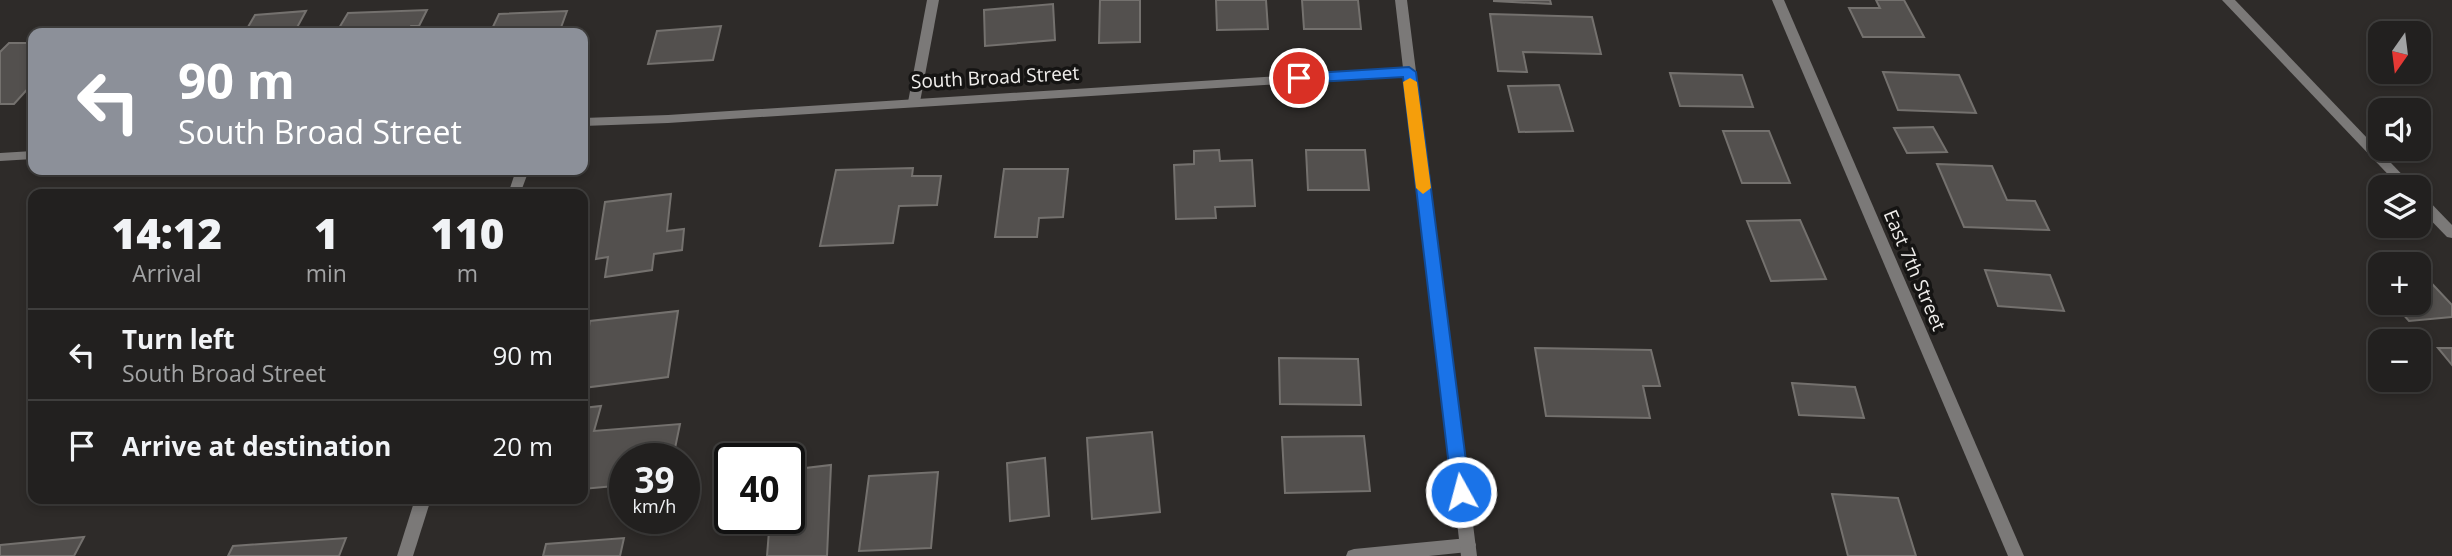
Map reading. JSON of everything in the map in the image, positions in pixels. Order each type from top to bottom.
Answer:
[{"type":"street","points":[[914,102],[933,0]]},
{"type":"street","points":[[1354,556],[1469,550],[1401,0]]},
{"type":"street","name":"East 7th Street","points":[[1778,0],[2016,556]]},
{"type":"street","points":[[2228,0],[2396,175]]},
{"type":"street","name":"South Broad Street","points":[[588,122],[1409,72]]},
{"type":"street","points":[[0,157],[28,155]]},
{"type":"street","points":[[2431,211],[2452,233]]},
{"type":"street","points":[[405,556],[421,504]]},
{"type":"building","points":[[1100,0],[1140,0],[1140,42],[1099,43]]},
{"type":"building","points":[[1216,0],[1266,0],[1268,29],[1217,30]]},
{"type":"building","points":[[1302,0],[1358,0],[1361,29],[1304,29]]},
{"type":"building","points":[[1550,0],[1551,4],[1494,1]]},
{"type":"building","points":[[1876,0],[1904,0],[1924,37],[1863,37],[1849,8],[1880,8]]},
{"type":"building","points":[[1053,4],[1055,40],[985,46],[984,10]]},
{"type":"building","points":[[427,10],[419,26],[410,28],[339,28],[348,13]]},
{"type":"building","points":[[306,11],[297,28],[238,28],[248,27],[255,15]]},
{"type":"building","points":[[567,11],[561,28],[492,28],[499,14]]},
{"type":"building","points":[[1490,14],[1592,17],[1601,54],[1523,52],[1527,72],[1498,71]]},
{"type":"building","points":[[721,26],[713,60],[648,64],[657,31]]},
{"type":"building","points":[[9,43],[28,43],[28,89],[14,104],[0,104],[0,52]]},
{"type":"building","points":[[1883,72],[1959,75],[1976,113],[1898,110]]},
{"type":"building","points":[[1670,73],[1742,75],[1753,107],[1680,106]]},
{"type":"building","points":[[1559,85],[1573,131],[1519,132],[1508,86]]},
{"type":"building","points":[[1933,127],[1947,152],[1907,153],[1894,128]]},
{"type":"building","points":[[1723,131],[1769,131],[1790,183],[1742,183]]},
{"type":"building","points":[[1219,150],[1220,161],[1252,160],[1255,206],[1215,207],[1216,218],[1176,219],[1174,165],[1194,164],[1194,151]]},
{"type":"building","points":[[1306,150],[1365,150],[1369,190],[1308,190]]},
{"type":"building","points":[[1937,164],[1992,166],[2007,200],[2035,201],[2049,230],[1964,227]]},
{"type":"building","points":[[913,168],[912,176],[941,176],[937,205],[899,206],[893,243],[820,246],[836,170]]},
{"type":"building","points":[[1004,169],[1068,169],[1063,217],[1039,218],[1037,237],[995,237]]},
{"type":"building","points":[[671,194],[667,231],[684,229],[682,250],[654,254],[652,270],[605,277],[608,257],[596,259],[605,202]]},
{"type":"building","points":[[1800,220],[1826,279],[1771,281],[1747,221]]},
{"type":"building","points":[[1985,270],[2050,275],[2064,311],[1998,306]]},
{"type":"building","points":[[2431,283],[2452,305],[2452,317],[2409,321],[2404,315],[2431,315]]},
{"type":"building","points":[[678,311],[668,377],[588,387],[590,321]]},
{"type":"building","points":[[1535,348],[1651,350],[1660,386],[1643,386],[1650,418],[1546,416]]},
{"type":"building","points":[[2438,348],[2452,348],[2452,365]]},
{"type":"building","points":[[1279,358],[1358,359],[1361,405],[1280,404]]},
{"type":"building","points":[[1792,383],[1855,387],[1864,418],[1799,415]]},
{"type":"building","points":[[601,406],[594,431],[680,424],[676,443],[609,443],[609,487],[588,489],[588,407]]},
{"type":"building","points":[[1152,432],[1160,512],[1092,519],[1087,438]]},
{"type":"building","points":[[1364,436],[1370,491],[1285,493],[1282,437]]},
{"type":"building","points":[[1045,458],[1049,516],[1010,521],[1007,463]]},
{"type":"building","points":[[831,465],[827,556],[767,556],[769,534],[805,534],[805,468]]},
{"type":"building","points":[[938,472],[931,548],[859,551],[869,476]]},
{"type":"building","points":[[1832,494],[1898,498],[1916,556],[1848,556]]},
{"type":"building","points":[[84,537],[74,556],[0,556],[0,545]]},
{"type":"building","points":[[346,538],[339,556],[228,556],[233,546]]},
{"type":"building","points":[[624,538],[620,556],[543,556],[546,544]]},
{"type":"slow traffic","points":[[1410,82],[1423,188]]},
{"type":"route","points":[[1299,78],[1409,72],[1461,492]]}]
